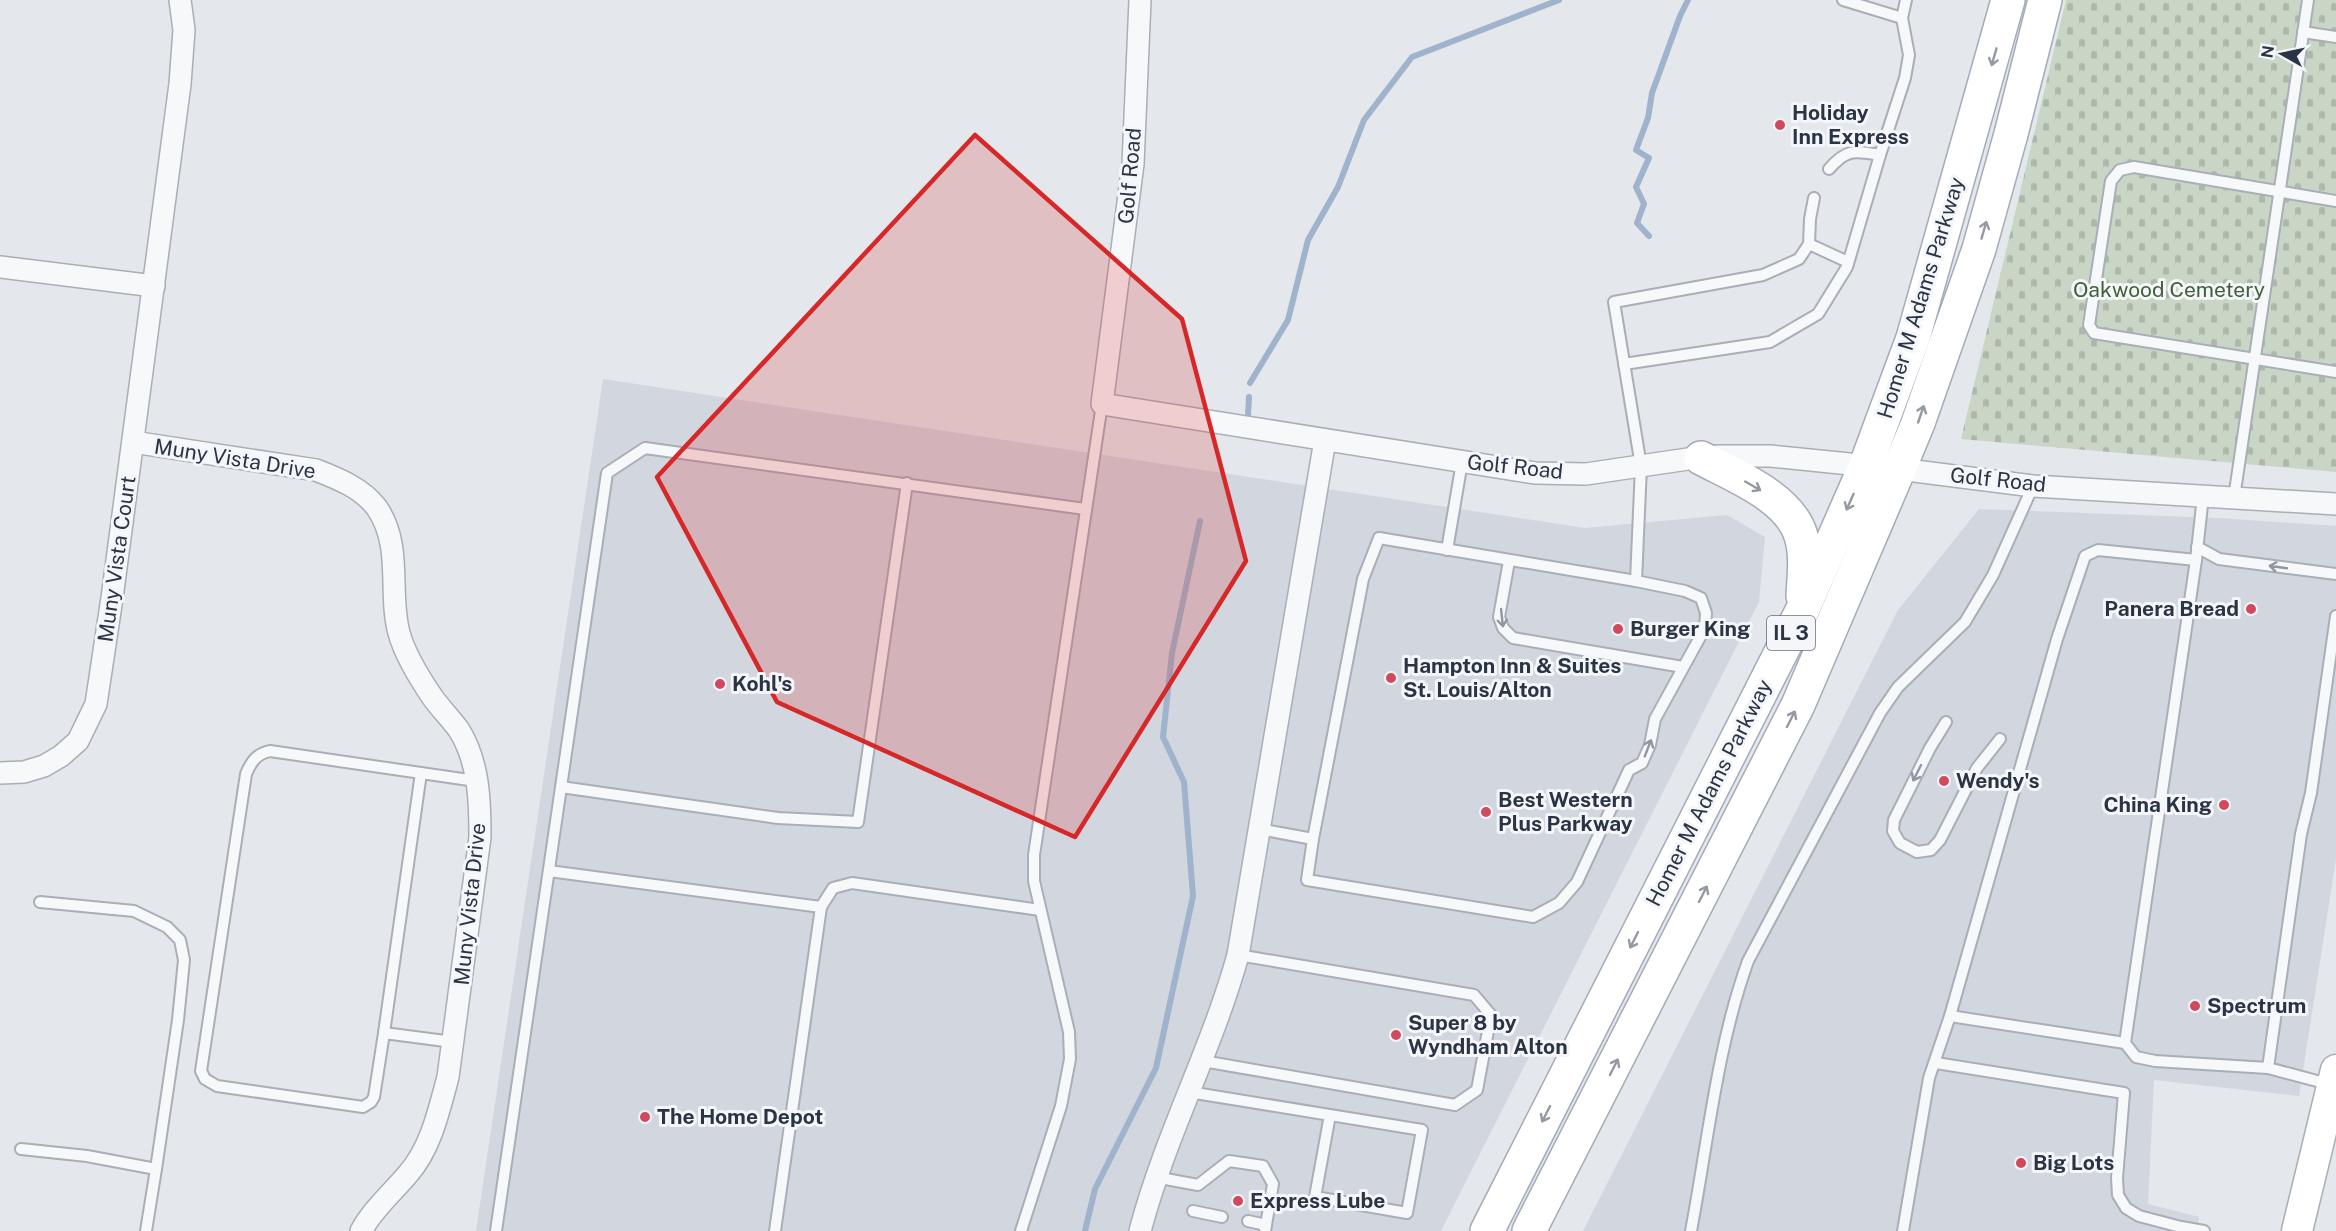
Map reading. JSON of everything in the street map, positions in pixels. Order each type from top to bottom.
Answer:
[{"type":"main road","name":"Homer M Adams Parkway","points":[[1487,1231],[1802,611],[1866,465],[1913,338],[2008,0]]},
{"type":"main road","name":"Homer M Adams Parkway","points":[[1529,1231],[1798,705],[1899,469],[1918,423],[1979,249],[2012,134],[2045,0]]},
{"type":"main road","points":[[1701,458],[1754,486],[1790,514],[1801,534],[1805,559],[1802,611]]},
{"type":"street","name":"Muny Vista Court","points":[[0,773],[24,772],[44,766],[61,756],[78,741],[96,704],[180,84],[184,30],[180,0]]},
{"type":"street","name":"Golf Road","points":[[1140,0],[1133,164],[1102,404],[1535,473],[1586,474],[1701,458],[1770,456],[1866,465],[2033,486],[2336,504]]},
{"type":"street","points":[[0,267],[154,286]]},
{"type":"street","points":[[1140,1231],[1155,1177],[1227,997],[1238,955],[1325,440]]},
{"type":"street","name":"Muny Vista Drive","points":[[133,442],[316,470],[342,480],[362,492],[376,508],[387,526],[392,545],[395,611],[399,634],[433,699],[458,729],[467,745],[480,800],[480,837],[448,1077],[426,1146],[410,1173],[388,1195],[361,1231]]},
{"type":"street","points":[[2297,1231],[2334,1078]]},
{"type":"lane","points":[[1843,0],[1902,18]]},
{"type":"lane","points":[[1624,364],[1770,342],[1818,315],[1848,262],[1905,78],[1910,56],[1902,18],[1906,0]]},
{"type":"lane","points":[[2234,498],[2308,0]]},
{"type":"lane","points":[[2303,32],[2336,37]]},
{"type":"lane","points":[[1829,169],[1842,154],[1857,151],[1880,155]]},
{"type":"lane","points":[[2336,201],[2134,167],[2120,170],[2111,181],[2089,325],[2094,333],[2336,372]]},
{"type":"lane","points":[[1636,581],[1641,465],[1614,302],[1763,276],[1799,259],[1809,244],[1814,198]]},
{"type":"lane","points":[[1809,244],[1848,262]]},
{"type":"lane","points":[[1021,1231],[1061,1106],[1070,1059],[1069,1032],[1034,881],[1034,855],[1102,404]]},
{"type":"lane","points":[[496,1231],[607,473],[645,447],[1085,509]]},
{"type":"lane","points":[[1447,550],[1462,462]]},
{"type":"lane","points":[[561,788],[778,818],[858,822],[907,483]]},
{"type":"lane","points":[[1691,1231],[1725,1046],[1737,991],[1748,961],[1880,713],[1898,687],[1965,622],[1993,575],[2033,486]]},
{"type":"lane","points":[[2203,496],[2196,560],[2125,1043],[2136,1058],[2268,1068],[2334,1078]]},
{"type":"lane","points":[[1379,538],[1509,561],[1685,591],[1701,598],[1706,613],[1705,628],[1655,719],[1650,745],[1641,763],[1629,770],[1577,882],[1559,903],[1533,917],[1307,880],[1363,579],[1379,538]]},
{"type":"lane","points":[[2197,547],[2219,559],[2336,574]]},
{"type":"lane","points":[[1903,1231],[1929,1078],[1936,1064],[1950,1016],[2057,639],[2085,556],[2098,550],[2196,560]]},
{"type":"lane","points":[[1509,561],[1499,617],[1503,628],[1513,638],[1683,667]]},
{"type":"lane","points":[[2268,1068],[2301,834],[2311,793],[2336,616]]},
{"type":"lane","points":[[1946,722],[1930,748],[1894,820],[1893,831],[1900,843],[1917,852],[1931,850],[1940,840],[1977,768],[2000,740]]},
{"type":"lane","points":[[421,773],[372,1102],[363,1107],[217,1086],[205,1079],[201,1071],[246,774],[255,758],[270,751],[476,781]]},
{"type":"lane","points":[[1259,829],[1313,839]]},
{"type":"lane","points":[[549,871],[821,907]]},
{"type":"lane","points":[[775,1231],[821,907],[833,888],[852,883],[1040,910]]},
{"type":"lane","points":[[40,902],[134,911],[167,927],[180,940],[184,960],[178,1020],[146,1231]]},
{"type":"lane","points":[[1203,1061],[1455,1105],[1478,1090],[1491,1015],[1474,995],[1238,955]]},
{"type":"lane","points":[[1950,1016],[2125,1043]]},
{"type":"lane","points":[[384,1032],[453,1042]]},
{"type":"lane","points":[[1936,1064],[2124,1093],[2117,1178],[2118,1196],[2126,1208],[2139,1216],[2181,1229],[2204,1231]]},
{"type":"lane","points":[[1189,1092],[1422,1130],[1407,1213],[1315,1197],[1330,1115]]},
{"type":"lane","points":[[21,1149],[87,1156],[156,1168]]},
{"type":"lane","points":[[1155,1177],[1198,1185],[1229,1161],[1263,1166],[1273,1184],[1266,1228],[1248,1221]]},
{"type":"lane","points":[[1193,1211],[1222,1217]]},
{"type":"highlighted area","points":[[975,135],[1182,319],[1246,561],[1075,837],[777,702],[657,477]]},
{"type":"shaded area","points":[[603,379],[1585,528],[1727,515],[1765,537],[1759,602],[1441,1231],[476,1231]]},
{"type":"shaded area","points":[[1979,509],[2218,518],[2336,526],[2336,859],[2299,1096],[2154,1080],[2148,1204],[2199,1217],[2197,1231],[1583,1231],[1898,610]]},
{"type":"green space","name":"Oakwood Cemetery","points":[[2066,0],[2336,0],[2336,472],[1961,439]]},
{"type":"waterway","points":[[1250,383],[1288,320],[1308,240],[1338,187],[1364,120],[1412,57],[1559,0]]},
{"type":"waterway","points":[[1649,236],[1637,223],[1644,204],[1636,187],[1649,158],[1636,150],[1648,118],[1652,93],[1688,0]]},
{"type":"waterway","points":[[1248,415],[1249,397]]},
{"type":"waterway","points":[[1085,1231],[1095,1189],[1156,1068],[1193,896],[1184,782],[1163,737],[1172,653],[1200,521]]},
{"type":"place","name":"Holiday Inn Express","points":[[1780,125]]},
{"type":"place","name":"Panera Bread","points":[[2251,609]]},
{"type":"place","name":"Burger King","points":[[1618,629]]},
{"type":"place","name":"Hampton Inn & Suites St. Louis/Alton","points":[[1391,678]]},
{"type":"place","name":"Kohl's","points":[[720,684]]},
{"type":"place","name":"Wendy's","points":[[1944,781]]},
{"type":"place","name":"China King","points":[[2224,805]]},
{"type":"place","name":"Best Western Plus Parkway","points":[[1486,812]]},
{"type":"place","name":"Spectrum","points":[[2195,1006]]},
{"type":"place","name":"Super 8 by Wyndham Alton","points":[[1396,1035]]},
{"type":"place","name":"The Home Depot","points":[[645,1117]]},
{"type":"place","name":"Big Lots","points":[[2021,1163]]},
{"type":"place","name":"Express Lube","points":[[1238,1201]]}]
